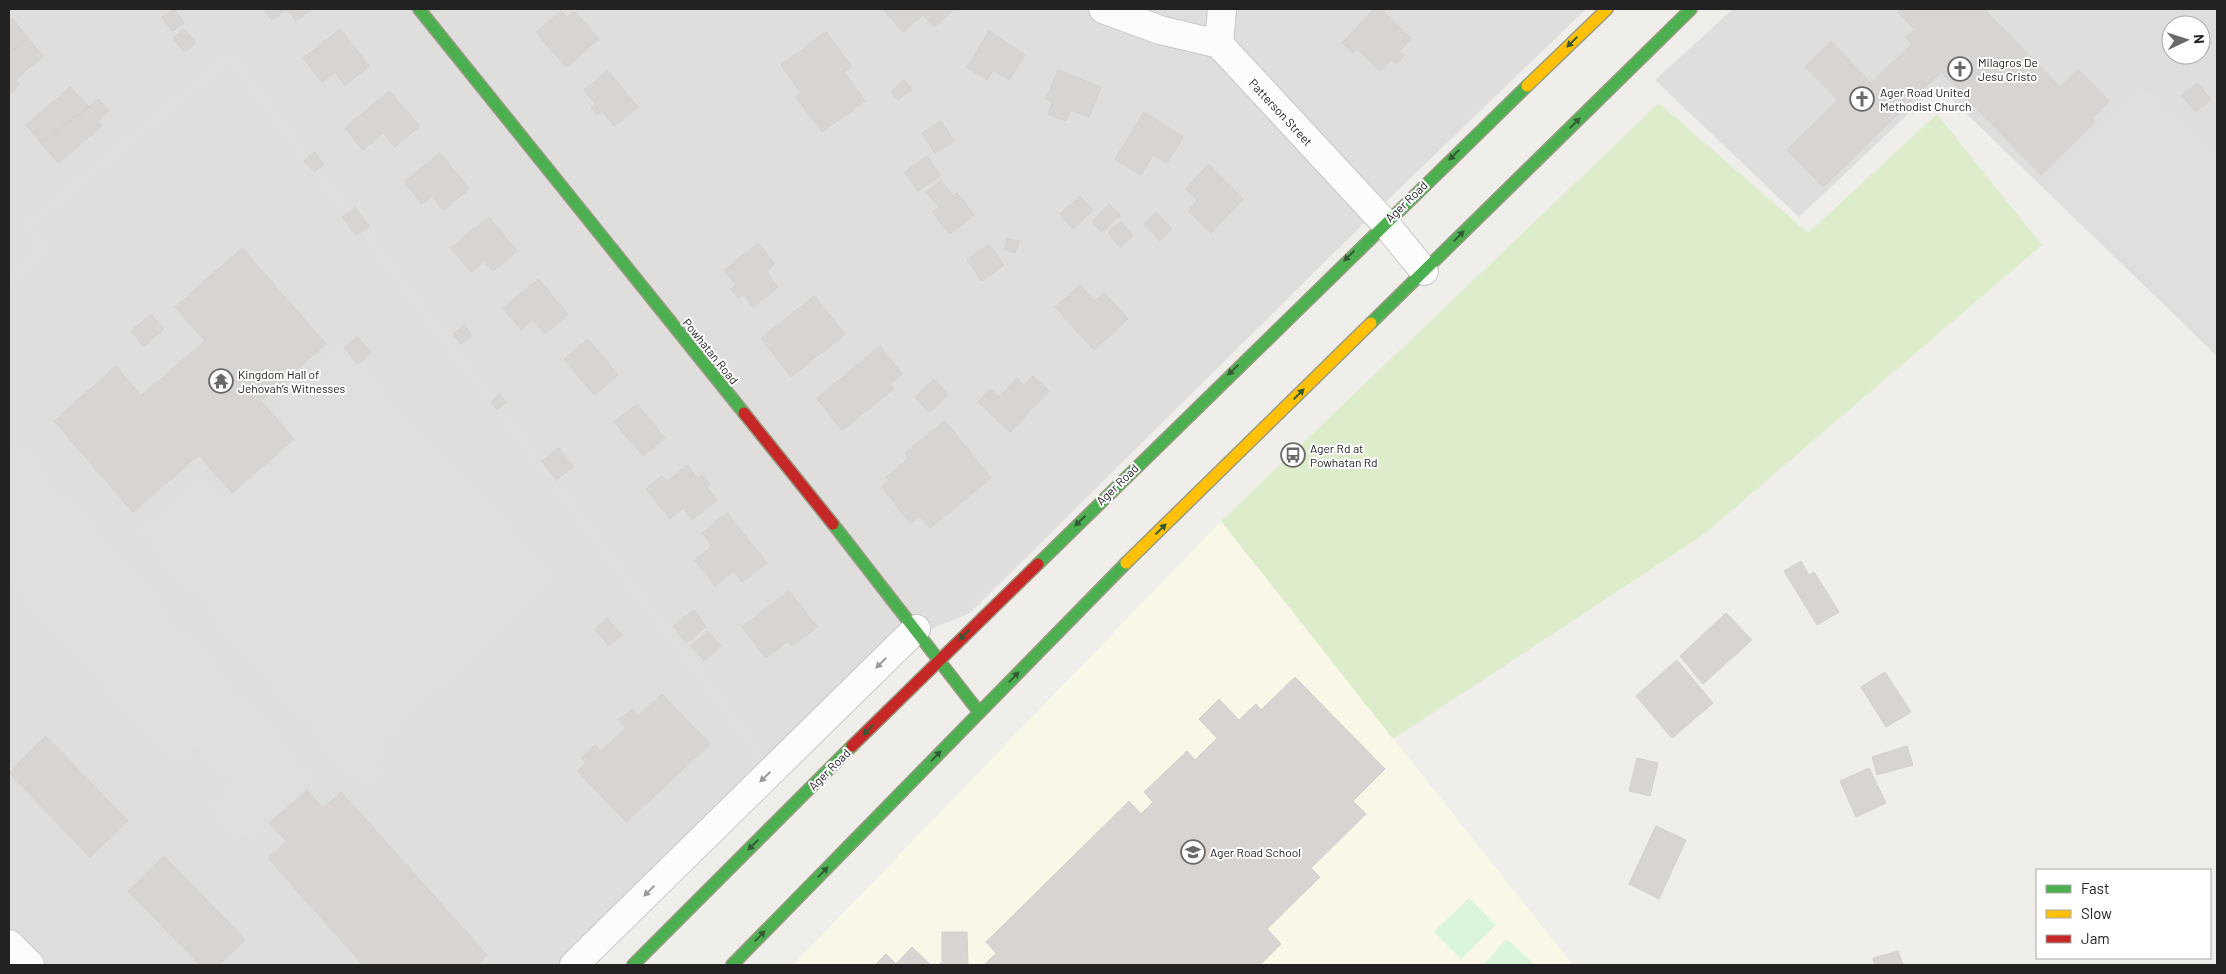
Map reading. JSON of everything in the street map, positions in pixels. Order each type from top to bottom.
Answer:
[{"type":"main road","name":"Powhatan Road","points":[[419,9],[503,116],[748,417],[980,712]]},
{"type":"main road","name":"Ager Road","points":[[633,965],[939,658],[1384,222],[1607,9]]},
{"type":"main road","points":[[732,965],[1126,563],[1691,9]]},
{"type":"street","points":[[1103,9],[1160,30],[1220,44],[1222,9]]},
{"type":"street","name":"Patterson Street","points":[[1220,44],[1384,222],[1424,270]]},
{"type":"street","points":[[574,965],[916,629]]},
{"type":"street","points":[[9,944],[30,965]]},
{"type":"shaded area","points":[[9,9],[1586,9],[1363,224],[970,613],[875,652],[767,763],[230,57],[28,225],[44,250],[9,285]]},
{"type":"shaded area","points":[[1733,9],[2079,9],[2217,152],[2217,356],[1938,86],[1799,217],[1655,80]]},
{"type":"shaded area","points":[[2078,9],[2217,9],[2217,154]]},
{"type":"shaded area","points":[[230,57],[767,763],[568,965],[316,965],[9,616],[9,285],[44,250],[28,225]]},
{"type":"shaded area","points":[[2147,90],[2217,165],[2217,344],[2048,182]]},
{"type":"shaded area","points":[[339,349],[553,577],[396,725],[378,770],[361,785],[142,534],[200,483],[219,504],[294,440],[278,408]]},
{"type":"shaded area","points":[[20,447],[310,775],[244,839],[211,811],[230,778],[198,746],[174,761],[9,578],[9,458]]},
{"type":"shaded area","name":"Ager Road School","points":[[1221,521],[1573,965],[793,965]]},
{"type":"shaded area","points":[[9,611],[318,965],[9,965]]},
{"type":"green space","points":[[1659,103],[1808,233],[1937,114],[2042,245],[1703,535],[1393,739],[1221,521]]},
{"type":"green space","points":[[1469,898],[1496,925],[1461,959],[1434,932]]},
{"type":"green space","points":[[1507,939],[1535,965],[1483,965]]},
{"type":"building","points":[[174,9],[184,23],[172,31],[162,17]]},
{"type":"building","points":[[263,9],[286,9],[272,20]]},
{"type":"building","points":[[286,9],[312,9],[296,21]]},
{"type":"building","points":[[883,9],[954,9],[934,27],[923,15],[903,32]]},
{"type":"building","points":[[1374,9],[1381,9],[1411,38],[1399,51],[1404,56],[1396,64],[1391,59],[1380,71],[1357,49],[1353,53],[1342,43]]},
{"type":"building","points":[[1902,9],[1984,9],[2060,87],[2078,69],[2109,101],[2091,118],[2095,122],[2041,175],[1941,72],[1823,187],[1787,150],[1838,100],[1805,67],[1831,41],[1871,83],[1912,44],[1906,37],[1915,29],[1898,12]]},
{"type":"building","points":[[561,11],[567,17],[574,11],[599,39],[566,67],[536,32]]},
{"type":"building","points":[[12,18],[28,38],[9,53],[9,21]]},
{"type":"building","points":[[183,29],[196,43],[184,52],[173,38]]},
{"type":"building","points":[[340,29],[369,66],[345,86],[335,72],[322,82],[303,58]]},
{"type":"building","points":[[989,31],[1025,55],[1009,80],[993,70],[987,80],[967,67]]},
{"type":"building","points":[[826,32],[852,67],[844,72],[865,101],[822,132],[796,97],[801,93],[781,65]]},
{"type":"building","points":[[28,38],[43,56],[15,80],[20,85],[9,96],[9,53]]},
{"type":"building","points":[[1058,70],[1101,87],[1089,117],[1071,110],[1066,121],[1048,114],[1053,102],[1046,99]]},
{"type":"building","points":[[608,71],[638,107],[614,126],[602,111],[597,115],[591,108],[595,104],[584,90]]},
{"type":"building","points":[[904,80],[912,89],[898,100],[891,92]]},
{"type":"building","points":[[2197,83],[2211,99],[2196,112],[2182,96]]},
{"type":"building","points":[[70,87],[89,107],[41,143],[26,125]]},
{"type":"building","points":[[389,91],[420,126],[395,147],[383,133],[363,150],[345,128]]},
{"type":"building","points":[[98,99],[109,111],[97,121],[102,126],[58,163],[41,143]]},
{"type":"building","points":[[1144,112],[1183,137],[1167,163],[1153,155],[1141,175],[1115,159]]},
{"type":"building","points":[[941,121],[954,141],[935,153],[922,133]]},
{"type":"building","points":[[314,152],[324,164],[315,172],[304,161]]},
{"type":"building","points":[[440,153],[469,189],[444,210],[432,196],[422,204],[404,182]]},
{"type":"building","points":[[927,156],[940,176],[918,191],[905,172]]},
{"type":"building","points":[[1209,164],[1243,199],[1211,233],[1188,211],[1198,200],[1186,189]]},
{"type":"building","points":[[941,181],[953,196],[957,193],[974,215],[950,234],[932,212],[939,207],[927,192]]},
{"type":"building","points":[[1080,196],[1093,210],[1073,229],[1060,214]]},
{"type":"building","points":[[1109,204],[1120,215],[1102,232],[1092,222]]},
{"type":"building","points":[[355,207],[369,226],[356,235],[342,217]]},
{"type":"building","points":[[1156,212],[1172,229],[1160,241],[1144,224]]},
{"type":"building","points":[[489,217],[517,251],[493,271],[484,261],[471,272],[451,248]]},
{"type":"building","points":[[1121,222],[1133,236],[1120,247],[1108,232]]},
{"type":"building","points":[[1007,238],[1019,241],[1015,253],[1004,249]]},
{"type":"building","points":[[758,243],[775,264],[766,272],[778,287],[753,307],[743,294],[738,298],[731,289],[736,285],[724,270]]},
{"type":"building","points":[[989,244],[1004,265],[982,281],[967,260]]},
{"type":"building","name":"Kingdom Hall of Jehovah’s Witnesses","points":[[242,248],[326,344],[261,401],[294,439],[232,493],[199,455],[133,512],[54,421],[116,366],[141,396],[205,341],[175,307]]},
{"type":"building","points":[[538,279],[568,314],[545,334],[532,320],[521,330],[503,308]]},
{"type":"building","points":[[1080,285],[1094,301],[1104,293],[1128,319],[1094,350],[1055,307]]},
{"type":"building","points":[[814,296],[845,334],[791,377],[761,338]]},
{"type":"building","points":[[151,314],[164,329],[144,346],[131,331]]},
{"type":"building","points":[[464,325],[472,336],[461,344],[453,334]]},
{"type":"building","points":[[357,337],[371,352],[358,364],[344,348]]},
{"type":"building","points":[[588,339],[618,375],[594,395],[564,359]]},
{"type":"building","points":[[880,346],[902,374],[889,384],[894,389],[842,430],[817,398]]},
{"type":"building","points":[[1033,376],[1049,391],[1010,432],[978,402],[990,389],[999,397],[1017,378],[1024,385]]},
{"type":"building","points":[[934,379],[948,395],[929,412],[915,397]]},
{"type":"building","points":[[500,394],[506,402],[497,410],[491,402]]},
{"type":"building","points":[[637,404],[665,438],[643,456],[614,422]]},
{"type":"building","points":[[945,421],[991,478],[930,528],[919,516],[910,523],[882,487],[890,481],[886,477],[909,458],[905,453]]},
{"type":"building","points":[[559,448],[573,467],[556,480],[542,461]]},
{"type":"building","points":[[687,465],[698,478],[702,475],[710,484],[706,487],[717,500],[692,520],[683,508],[670,519],[646,489],[662,476],[667,482]]},
{"type":"building","points":[[727,513],[767,563],[742,582],[733,571],[715,586],[695,560],[712,546],[702,533]]},
{"type":"building","points":[[1801,561],[1809,575],[1814,572],[1839,612],[1817,625],[1784,571]]},
{"type":"building","points":[[789,591],[817,627],[792,646],[788,641],[766,658],[742,627]]},
{"type":"building","points":[[694,610],[706,627],[686,643],[673,626]]},
{"type":"building","points":[[1726,613],[1752,640],[1703,684],[1680,656]]},
{"type":"building","points":[[607,618],[622,635],[609,646],[595,629]]},
{"type":"building","points":[[708,631],[721,646],[704,661],[691,646]]},
{"type":"building","points":[[1677,660],[1713,703],[1672,738],[1636,696]]},
{"type":"building","points":[[1885,672],[1911,712],[1886,727],[1861,687]]},
{"type":"building","name":"Ager Road School","points":[[1295,677],[1385,769],[1353,801],[1366,814],[1311,868],[1320,877],[1267,929],[1281,944],[1260,965],[984,965],[996,953],[986,942],[1129,801],[1141,814],[1153,802],[1144,792],[1187,751],[1195,760],[1217,738],[1199,719],[1219,699],[1239,720],[1256,704],[1261,710]]},
{"type":"building","points":[[662,694],[710,744],[626,822],[578,771],[586,763],[581,758],[595,745],[600,752],[626,728],[618,720],[632,709],[638,716]]},
{"type":"building","points":[[46,736],[128,821],[90,857],[9,773]]},
{"type":"building","points":[[1907,746],[1913,765],[1877,775],[1872,757]]},
{"type":"building","points":[[1637,758],[1658,763],[1650,796],[1629,791]]},
{"type":"building","points":[[1869,768],[1886,803],[1856,817],[1840,781]]},
{"type":"building","points":[[307,790],[323,808],[341,792],[487,955],[476,965],[363,965],[268,858],[287,841],[270,823]]},
{"type":"building","points":[[1656,826],[1686,840],[1659,899],[1629,884]]},
{"type":"building","points":[[164,856],[245,940],[219,965],[200,965],[128,891]]},
{"type":"building","points":[[942,932],[967,932],[968,965],[938,965],[942,962]]},
{"type":"building","points":[[912,947],[931,965],[875,965],[886,954],[896,964]]},
{"type":"building","points":[[1898,951],[1903,965],[1875,965],[1873,958]]},
{"type":"traffic: fast","points":[[419,9],[744,413]]},
{"type":"traffic: fast","points":[[1371,323],[1691,9]]},
{"type":"traffic: fast","points":[[1038,564],[1527,86]]},
{"type":"traffic: fast","points":[[833,524],[979,712]]},
{"type":"traffic: fast","points":[[732,965],[1126,563]]},
{"type":"traffic: fast","points":[[633,965],[852,746]]},
{"type":"traffic: slow","points":[[1527,86],[1607,9]]},
{"type":"traffic: slow","points":[[1126,563],[1371,323]]},
{"type":"traffic: jam","points":[[744,413],[833,524]]},
{"type":"traffic: jam","points":[[852,746],[1038,564]]},
{"type":"place","name":"Milagros De Jesu Cristo","points":[[1960,69]]},
{"type":"place","name":"Ager Road United Methodist Church","points":[[1862,99]]},
{"type":"place","name":"Kingdom Hall of Jehovah’s Witnesses","points":[[221,381]]},
{"type":"place","name":"Ager Rd at Powhatan Rd","points":[[1293,455]]},
{"type":"place","name":"Ager Road School","points":[[1193,852]]}]
